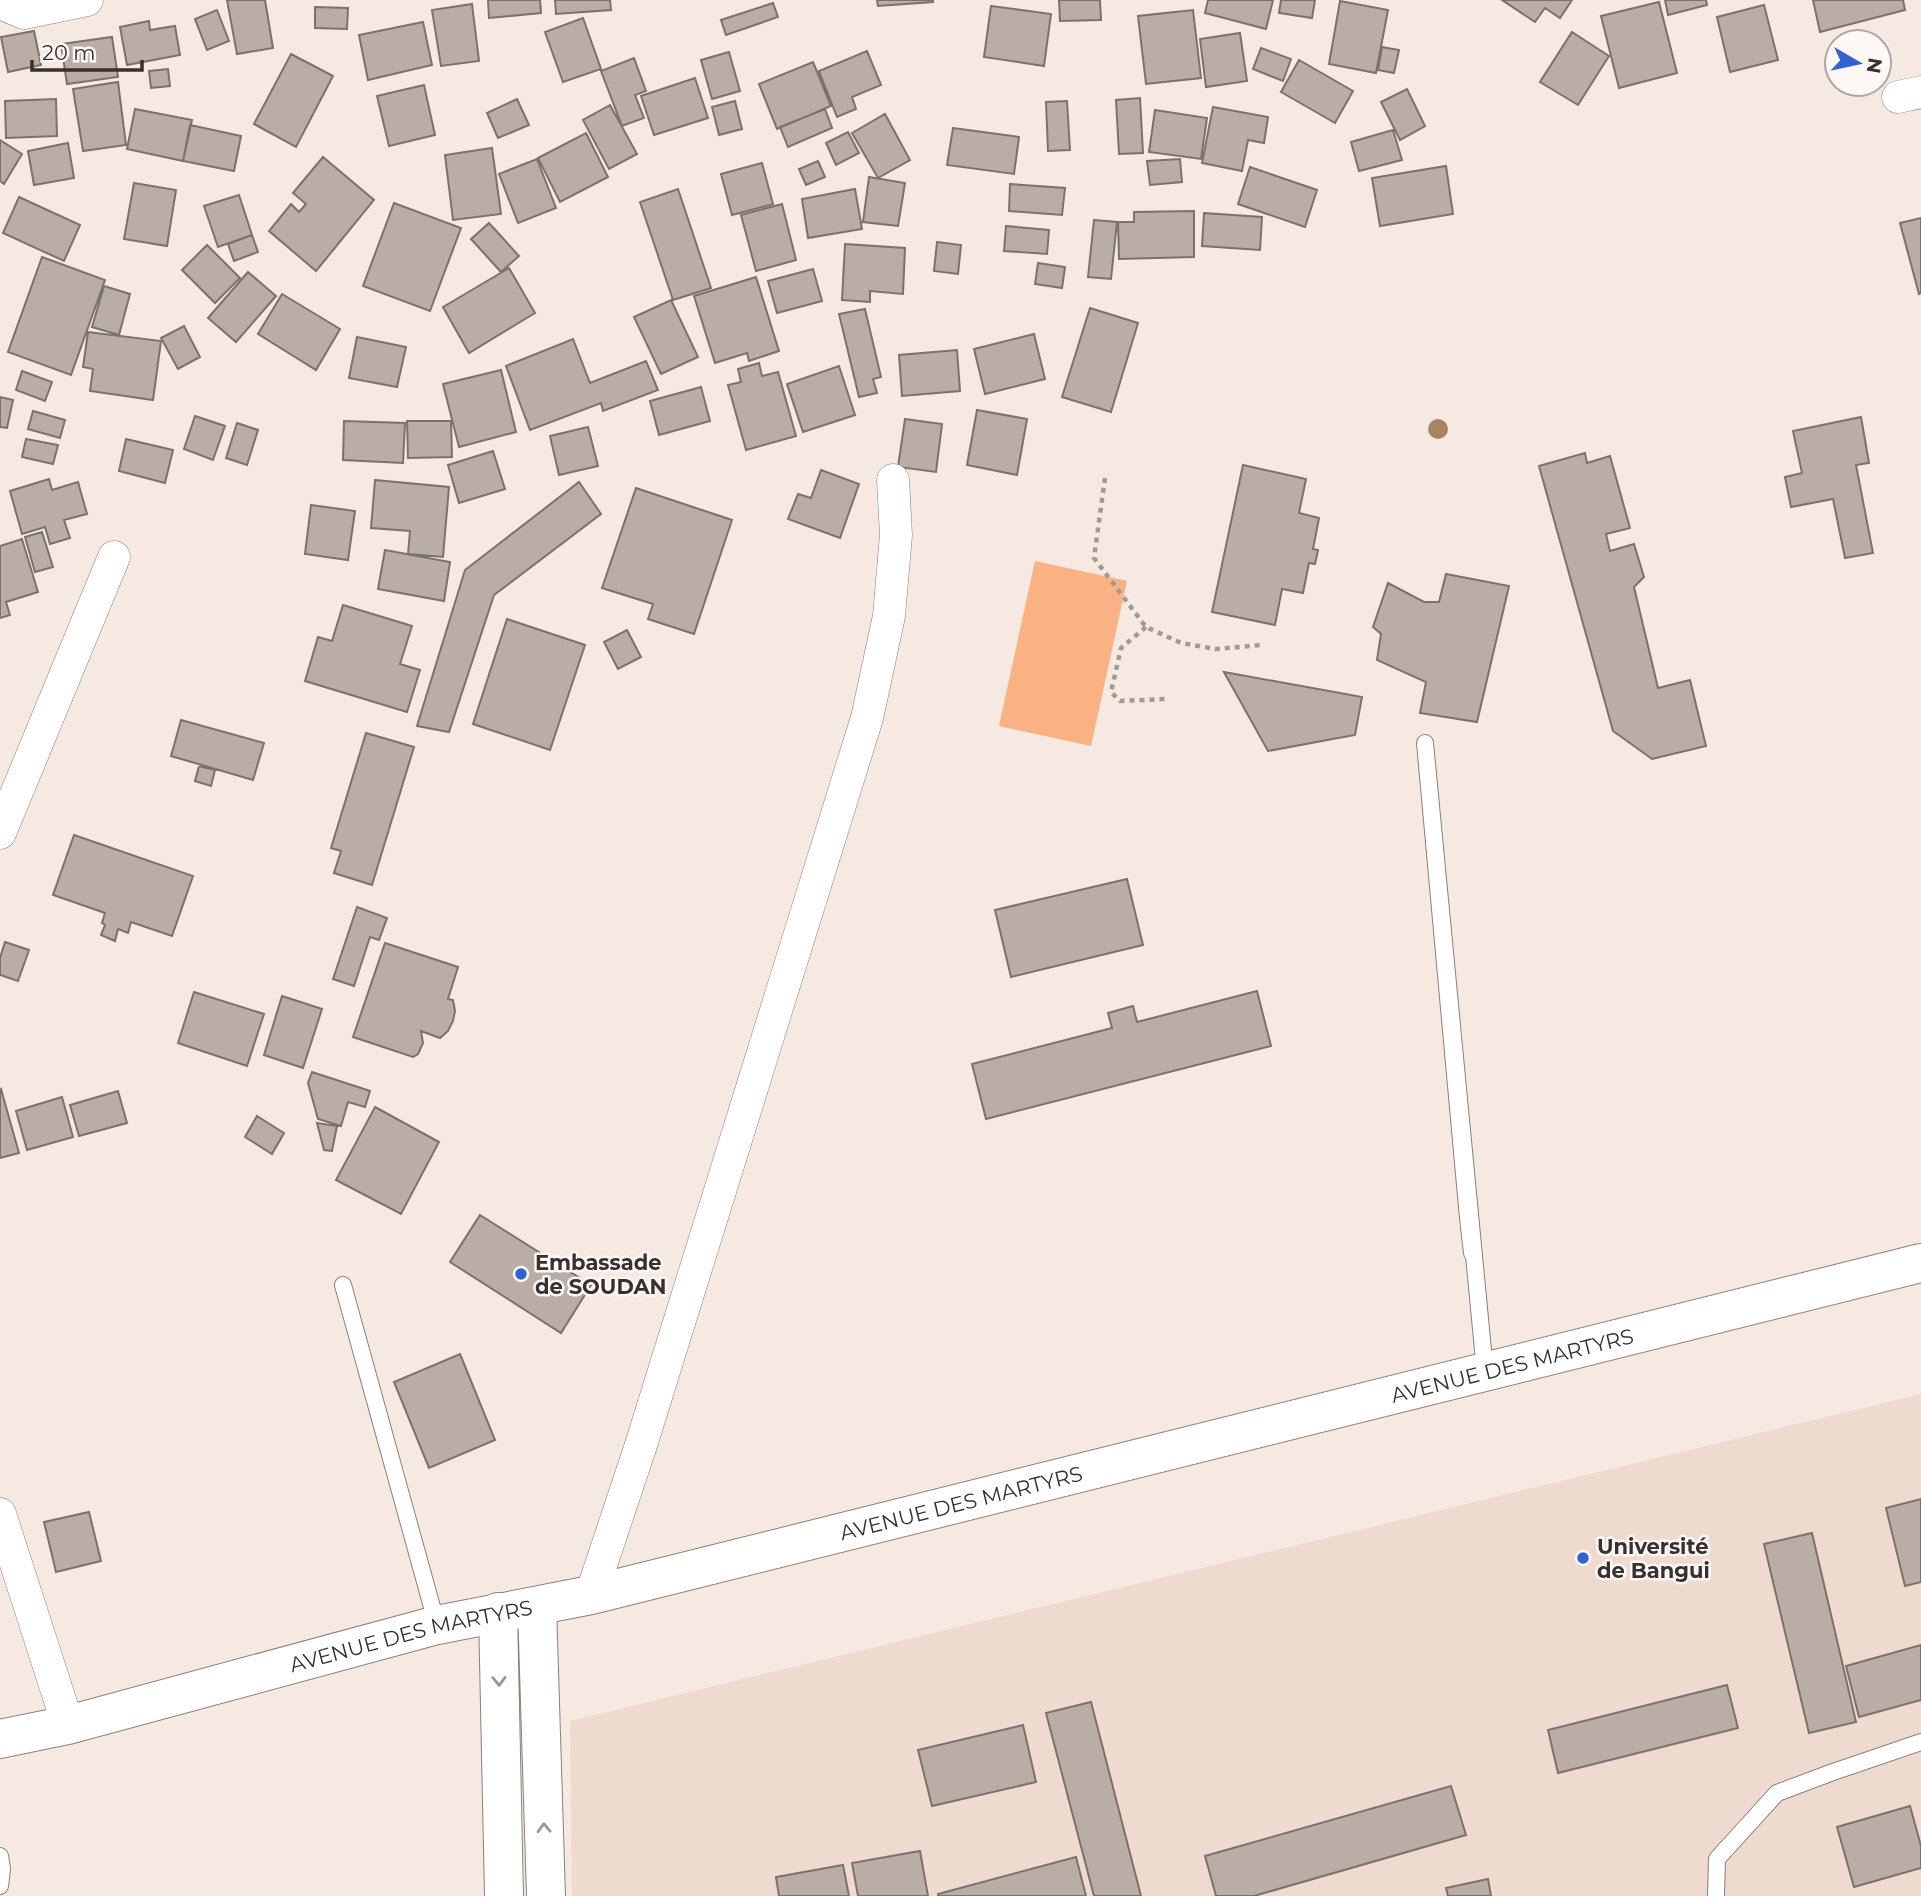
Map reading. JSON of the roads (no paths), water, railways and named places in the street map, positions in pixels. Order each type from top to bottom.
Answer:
[{"type":"main road","name":"AVENUE DES MARTYRS","points":[[0,1739],[68,1725],[438,1625],[592,1595],[1921,1263]]},
{"type":"main road","points":[[537,1606],[546,1896]]},
{"type":"main road","points":[[498,1612],[504,1896]]},
{"type":"street","points":[[0,3],[24,13],[87,0]]},
{"type":"street","points":[[592,1595],[867,718],[889,616],[896,535],[893,480]]},
{"type":"street","points":[[0,833],[114,557]]},
{"type":"street","points":[[0,1514],[68,1725]]},
{"type":"lane","points":[[1436,867],[1472,1253],[1424,743],[1485,1371]]},
{"type":"lane","points":[[343,1284],[438,1625]]},
{"type":"lane","points":[[1716,1896],[1717,1859],[1777,1793],[1921,1742]]},
{"type":"lane","points":[[0,1856],[0,1886]]},
{"type":"place","name":"Embassade de SOUDAN","points":[[521,1274]]},
{"type":"place","name":"Université de Bangui","points":[[1583,1558]]}]
